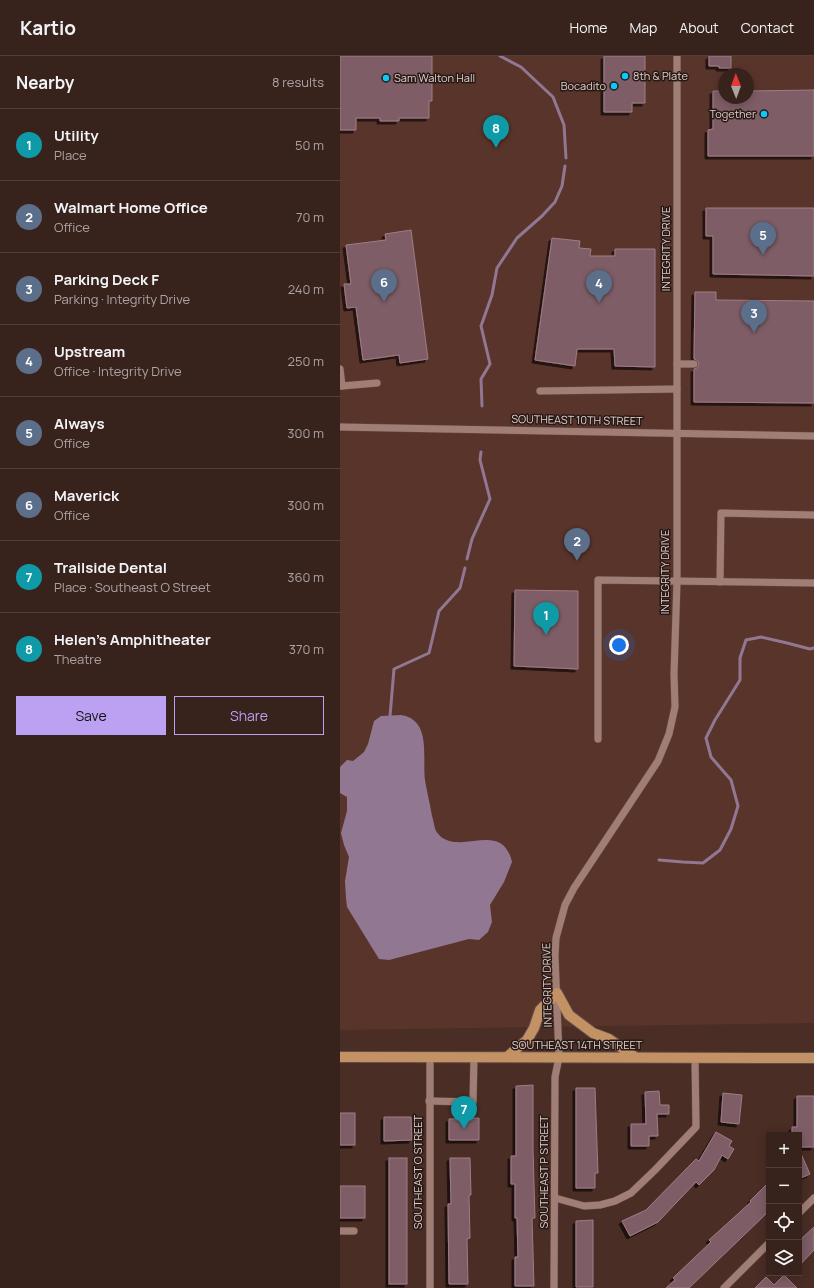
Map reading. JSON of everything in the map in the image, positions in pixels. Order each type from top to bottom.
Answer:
[{"type":"main road","points":[[507,1057],[527,1040],[534,1028],[540,1010],[557,993],[569,1015],[594,1033],[609,1039],[635,1058]]},
{"type":"main road","name":"SOUTHEAST 14TH STREET","points":[[340,1057],[814,1058]]},
{"type":"street","name":"INTEGRITY DRIVE","points":[[559,1057],[555,956],[556,938],[565,905],[574,888],[658,761],[669,734],[675,707],[674,674],[677,582],[677,56]]},
{"type":"street","points":[[677,364],[694,364]]},
{"type":"street","points":[[340,369],[341,386],[377,383]]},
{"type":"street","points":[[540,391],[676,389]]},
{"type":"street","name":"SOUTHEAST 10TH STREET","points":[[340,427],[814,436]]},
{"type":"street","points":[[720,582],[721,513],[814,515]]},
{"type":"street","points":[[598,739],[598,580],[814,583]]},
{"type":"street","name":"SOUTHEAST O STREET","points":[[430,1057],[430,1288]]},
{"type":"street","points":[[429,1101],[473,1102],[474,1057]]},
{"type":"street","name":"SOUTHEAST P STREET","points":[[554,1288],[555,1077],[559,1057]]},
{"type":"street","points":[[555,1198],[584,1206],[600,1205],[615,1201],[631,1193],[655,1170],[696,1127],[695,1058]]},
{"type":"street","points":[[802,1210],[814,1198]]},
{"type":"street","points":[[340,1231],[354,1231]]},
{"type":"street","points":[[724,1288],[766,1246]]},
{"type":"shaded area","points":[[340,56],[814,56],[814,1023],[340,1030]]},
{"type":"shaded area","points":[[401,715],[411,718],[417,724],[424,741],[425,780],[436,832],[449,841],[459,842],[491,840],[500,843],[507,850],[512,862],[504,882],[490,905],[492,922],[488,932],[479,940],[469,939],[389,960],[379,959],[347,907],[345,881],[349,857],[341,833],[347,811],[347,797],[340,793],[340,767],[347,760],[353,761],[364,752],[368,744],[374,721],[381,716]]},
{"type":"building","name":"Sam Walton Hall","points":[[340,56],[432,56],[432,101],[429,101],[429,118],[399,118],[399,121],[380,121],[380,118],[356,118],[356,130],[340,130]]},
{"type":"building","name":"8th & Plate","points":[[604,56],[645,56],[645,103],[632,103],[632,112],[604,112]]},
{"type":"building","points":[[709,56],[731,56],[731,68],[709,66]]},
{"type":"building","name":"Together","points":[[814,90],[814,156],[708,156],[708,130],[713,129],[713,91],[718,91],[718,104],[754,104],[754,91]]},
{"type":"building","points":[[706,208],[814,208],[814,276],[713,274],[713,236],[706,236]]},
{"type":"building","points":[[411,230],[428,359],[400,363],[399,355],[363,360],[356,307],[347,308],[344,284],[351,284],[346,245],[386,240],[385,234]]},
{"type":"building","points":[[552,238],[580,241],[579,248],[591,249],[590,256],[615,256],[615,249],[655,249],[655,367],[615,366],[614,349],[577,349],[575,366],[535,360]]},
{"type":"building","points":[[695,292],[716,292],[716,300],[814,301],[814,403],[694,402],[694,369],[697,368],[699,364],[698,361],[694,359]]},
{"type":"building","points":[[515,590],[578,591],[578,669],[514,666]]},
{"type":"building","points":[[533,1085],[535,1218],[532,1218],[534,1286],[515,1286],[515,1257],[518,1257],[517,1218],[515,1218],[515,1184],[511,1184],[511,1156],[516,1156],[516,1086]]},
{"type":"building","points":[[576,1088],[595,1088],[598,1173],[595,1173],[595,1188],[576,1188]]},
{"type":"building","points":[[659,1091],[660,1105],[669,1105],[669,1114],[657,1114],[658,1136],[649,1136],[649,1146],[631,1146],[631,1124],[646,1124],[645,1092]]},
{"type":"building","points":[[723,1093],[742,1095],[739,1124],[721,1122]]},
{"type":"building","points":[[797,1096],[814,1096],[814,1147],[802,1147],[802,1132],[792,1132],[792,1127],[797,1127]]},
{"type":"building","points":[[340,1113],[355,1113],[355,1145],[340,1145]]},
{"type":"building","points":[[384,1117],[411,1117],[412,1140],[384,1141]]},
{"type":"building","points":[[479,1118],[479,1140],[449,1140],[449,1119]]},
{"type":"building","points":[[716,1132],[732,1141],[729,1146],[734,1149],[728,1159],[722,1155],[714,1170],[699,1185],[696,1182],[658,1222],[630,1236],[622,1221],[646,1210],[696,1159],[699,1161]]},
{"type":"building","points":[[802,1156],[810,1174],[802,1178]]},
{"type":"building","points":[[389,1158],[407,1158],[407,1284],[389,1284]]},
{"type":"building","points":[[450,1158],[470,1158],[470,1238],[467,1239],[468,1284],[449,1284],[448,1204],[451,1204]]},
{"type":"building","points":[[766,1185],[766,1214],[689,1288],[666,1288],[675,1280],[673,1278],[711,1242],[709,1240],[751,1202],[750,1201]]},
{"type":"building","points":[[340,1186],[365,1186],[365,1218],[340,1218]]},
{"type":"building","points":[[593,1220],[593,1287],[576,1287],[576,1221]]},
{"type":"building","points":[[814,1227],[814,1250],[802,1263],[802,1240],[802,1238]]},
{"type":"building","points":[[783,1276],[785,1276],[797,1288],[755,1288],[766,1277],[774,1285]]},
{"type":"waterway","points":[[500,56],[521,67],[553,97],[564,125],[566,158]]},
{"type":"waterway","points":[[482,406],[481,379],[490,364],[481,326],[492,295],[497,268],[517,238],[542,216],[555,202],[562,186],[565,166]]},
{"type":"waterway","points":[[467,559],[472,539],[490,499],[480,460],[481,452]]},
{"type":"waterway","points":[[390,716],[394,669],[429,653],[439,611],[460,588],[465,568]]},
{"type":"waterway","points":[[659,860],[703,863],[720,850],[731,829],[738,806],[731,780],[711,757],[706,738],[715,720],[740,680],[740,658],[746,640],[761,637],[810,649],[814,648]]},
{"type":"place","name":"8th & Plate","points":[[625,76]]},
{"type":"place","name":"Sam Walton Hall","points":[[386,78]]},
{"type":"place","name":"Bocadito","points":[[614,86]]},
{"type":"place","name":"Together","points":[[764,114]]},
{"type":"place","name":"Helen’s Amphitheater","points":[[496,148]]},
{"type":"place","name":"Always","points":[[763,255]]},
{"type":"place","name":"Maverick","points":[[384,302]]},
{"type":"place","name":"Upstream","points":[[599,303]]},
{"type":"place","name":"Parking Deck F","points":[[754,333]]},
{"type":"place","name":"Walmart Home Office","points":[[577,561]]},
{"type":"place","name":"Utility","points":[[546,635]]},
{"type":"place","name":"Trailside Dental","points":[[464,1129]]}]
